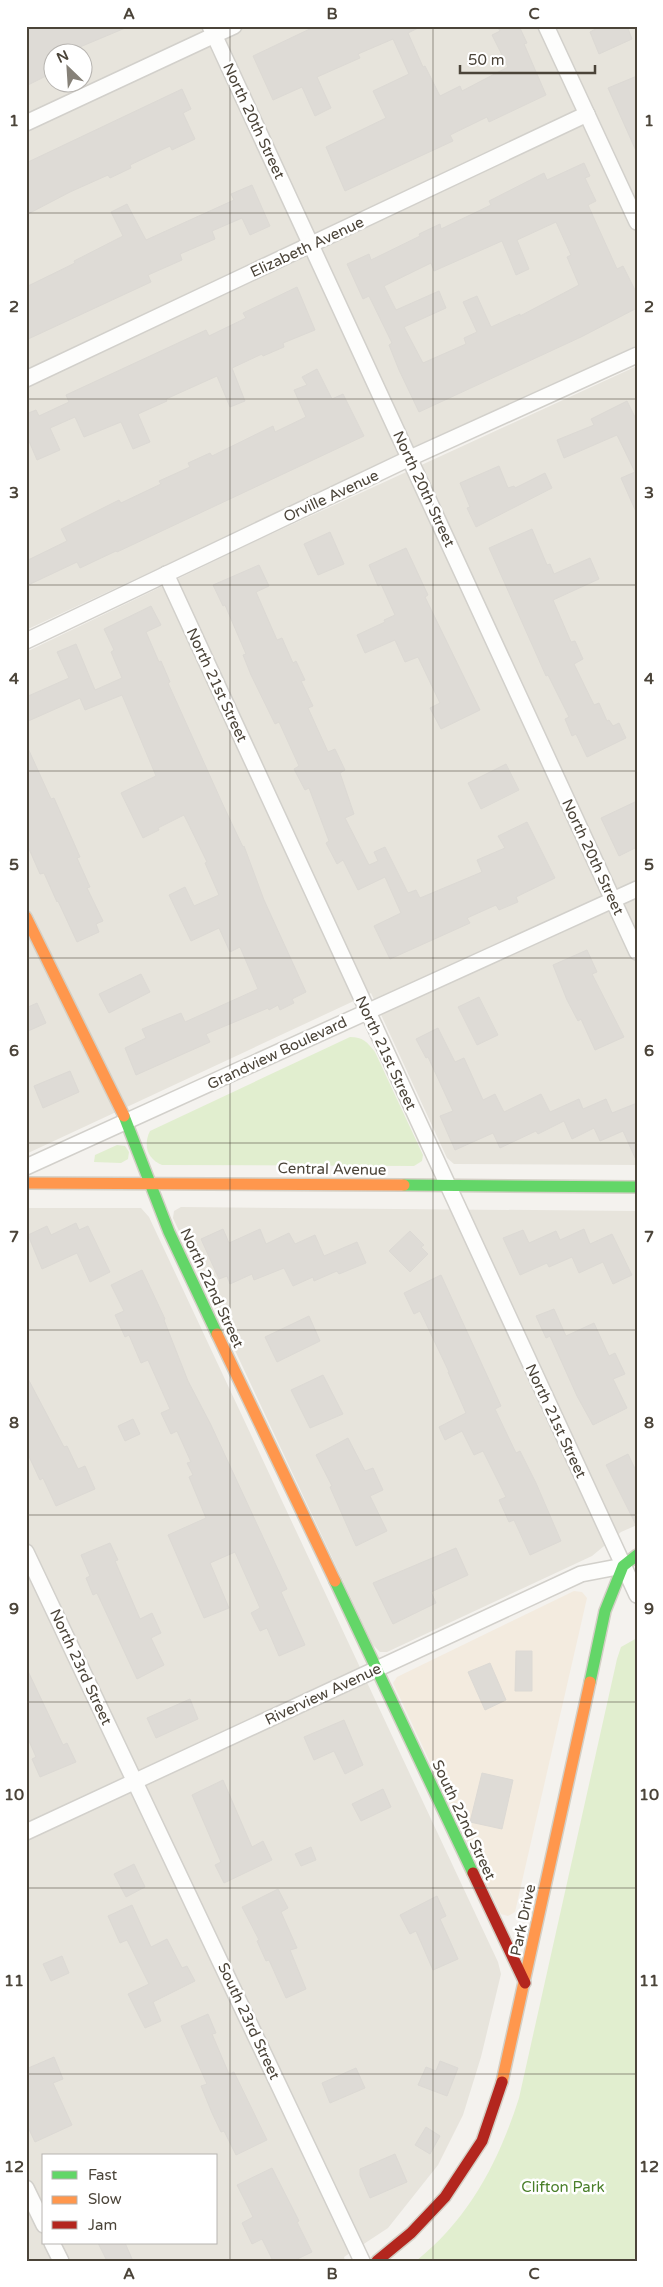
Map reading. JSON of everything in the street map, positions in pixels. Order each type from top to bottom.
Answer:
[{"type":"main road","name":"North 22nd Street","points":[[26,916],[127,1122],[169,1232],[376,1670]]},
{"type":"main road","name":"Central Avenue","points":[[26,1183],[150,1182],[637,1188]]},
{"type":"main road","points":[[623,1566],[637,1555]]},
{"type":"main road","name":"Park Drive","points":[[377,2261],[411,2233],[445,2197],[482,2141],[504,2074],[606,1611],[623,1566]]},
{"type":"main road","name":"South 22nd Street","points":[[376,1670],[525,1983]]},
{"type":"street","points":[[26,123],[212,31],[234,26]]},
{"type":"street","points":[[546,26],[637,222]]},
{"type":"street","name":"North 20th Street","points":[[212,31],[637,952]]},
{"type":"street","name":"Elizabeth Avenue","points":[[26,379],[587,114]]},
{"type":"street","name":"Orville Avenue","points":[[26,641],[410,458],[637,355]]},
{"type":"street","name":"North 21st Street","points":[[166,574],[637,1595]]},
{"type":"street","name":"Grandview Boulevard","points":[[26,1167],[637,889]]},
{"type":"street","name":"North 23rd Street","points":[[26,1552],[135,1782]]},
{"type":"street","name":"Riverview Avenue","points":[[26,1832],[581,1574],[623,1566]]},
{"type":"street","name":"South 23rd Street","points":[[135,1782],[362,2261]]},
{"type":"street","points":[[26,2188],[42,2221]]},
{"type":"street","points":[[52,2244],[61,2261]]},
{"type":"shaded area","points":[[26,26],[637,26],[637,345],[26,630]]},
{"type":"shaded area","points":[[637,366],[637,1165],[454,1164],[447,1158],[371,993],[26,1154],[26,652],[254,542]]},
{"type":"shaded area","points":[[181,1207],[637,1211],[637,1525],[621,1532],[592,1556],[387,1652],[380,1652],[373,1645],[173,1218],[174,1211]]},
{"type":"shaded area","points":[[26,1208],[141,1208],[149,1217],[498,1962],[501,1974],[481,2057],[463,2115],[438,2165],[388,2228],[344,2257],[345,2261],[26,2261]]},
{"type":"shaded area","points":[[574,1591],[582,1592],[587,1598],[515,1912],[508,1916],[501,1914],[393,1683],[397,1677]]},
{"type":"green space","points":[[350,1037],[364,1041],[375,1052],[423,1155],[422,1161],[414,1166],[162,1165],[150,1155],[147,1141],[150,1131]]},
{"type":"green space","points":[[117,1145],[125,1146],[129,1152],[128,1159],[121,1163],[94,1162],[95,1155]]},
{"type":"green space","name":"Clifton Park","points":[[637,1638],[637,2261],[416,2261],[435,2245],[467,2208],[492,2166],[511,2121],[519,2098],[617,1659],[621,1647]]},
{"type":"building","points":[[36,26],[130,26],[92,42],[42,42],[42,78],[26,86],[26,31]]},
{"type":"building","points":[[316,26],[422,26],[408,33],[423,67],[425,66],[440,96],[460,86],[462,91],[508,67],[492,35],[500,31],[497,26],[519,26],[527,43],[524,44],[546,95],[489,122],[487,117],[450,135],[453,141],[345,191],[326,147],[386,118],[373,91],[409,74],[393,39],[358,54],[360,58],[317,77],[331,108],[315,116],[302,87],[273,100],[253,56]]},
{"type":"building","points":[[601,26],[627,26],[632,39],[599,54],[590,32]]},
{"type":"building","points":[[637,76],[637,153],[608,88]]},
{"type":"building","points":[[182,89],[191,109],[183,113],[195,139],[172,150],[170,146],[130,165],[131,168],[110,178],[108,175],[70,192],[26,215],[26,163]]},
{"type":"building","points":[[584,163],[590,176],[585,178],[596,201],[588,205],[617,269],[623,266],[637,294],[637,308],[581,337],[419,412],[389,345],[392,343],[369,296],[363,299],[347,264],[369,254],[371,260],[440,224],[441,229],[491,205],[489,201],[544,173],[547,180]],"holes":[[[556,222],[571,255],[567,257],[579,285],[520,316],[520,314],[491,327],[477,296],[463,302],[477,332],[464,338],[466,344],[423,363],[404,327],[446,308],[439,291],[396,310],[384,286],[431,263],[434,271],[502,241],[516,275],[529,269],[517,240]]]},
{"type":"building","points":[[252,185],[270,226],[250,235],[242,218],[212,231],[215,239],[180,254],[182,260],[148,275],[151,282],[26,340],[26,287],[75,263],[74,261],[123,236],[111,212],[127,204],[146,240],[234,200],[231,194]]},
{"type":"building","points":[[297,287],[315,330],[283,343],[284,347],[263,356],[262,354],[232,368],[245,401],[230,407],[217,376],[138,414],[150,442],[133,449],[121,422],[84,437],[75,417],[50,428],[60,450],[37,460],[26,434],[26,414],[36,410],[39,416],[69,402],[66,395],[206,330],[209,336],[246,318],[243,313]]},
{"type":"building","points":[[317,369],[332,399],[343,394],[364,436],[117,552],[80,568],[77,562],[26,586],[26,561],[67,541],[61,529],[119,500],[121,503],[161,484],[159,481],[190,467],[188,463],[210,453],[212,456],[273,426],[275,432],[306,417],[294,390],[307,385],[302,377]]},
{"type":"building","points":[[627,401],[637,421],[637,514],[621,478],[635,472],[617,435],[564,458],[557,440],[594,425],[591,419]]},
{"type":"building","points":[[499,466],[508,488],[514,486],[515,488],[545,473],[552,488],[476,527],[467,508],[470,507],[460,483]]},
{"type":"building","points":[[532,529],[547,565],[550,564],[554,574],[590,558],[599,579],[553,600],[571,642],[575,641],[583,659],[574,664],[594,705],[599,703],[607,721],[609,720],[613,726],[619,723],[626,738],[587,757],[576,734],[572,736],[565,719],[569,717],[548,675],[546,676],[489,548]]},
{"type":"building","points":[[330,532],[344,564],[318,575],[304,544]]},
{"type":"building","points":[[406,548],[428,595],[425,597],[480,710],[441,729],[430,708],[440,703],[418,657],[405,662],[395,640],[365,653],[357,635],[385,622],[384,620],[395,615],[381,584],[378,586],[369,565]]},
{"type":"building","points":[[259,565],[269,586],[256,592],[277,640],[282,638],[293,663],[296,661],[305,680],[301,681],[313,706],[308,708],[328,752],[335,749],[345,770],[340,773],[354,814],[345,818],[369,865],[378,861],[374,852],[385,847],[408,893],[416,890],[420,898],[482,872],[477,860],[505,848],[498,836],[527,822],[555,878],[516,897],[518,902],[499,910],[496,905],[467,918],[470,923],[390,959],[374,926],[401,913],[385,877],[358,890],[343,860],[337,864],[326,843],[329,841],[309,788],[305,790],[294,769],[299,766],[279,722],[275,724],[251,675],[243,655],[246,654],[225,605],[223,606],[213,585]]},
{"type":"building","points":[[151,606],[161,625],[146,632],[159,662],[161,661],[170,682],[168,683],[224,807],[244,846],[264,900],[306,992],[292,999],[294,1003],[280,1010],[278,1005],[269,1010],[268,1008],[206,1034],[210,1042],[136,1075],[125,1048],[146,1038],[142,1029],[181,1013],[185,1022],[258,989],[240,947],[230,952],[219,928],[191,941],[169,895],[185,887],[194,906],[219,895],[205,863],[207,862],[184,815],[143,838],[121,793],[156,776],[122,695],[85,710],[80,698],[26,722],[26,697],[69,678],[57,652],[76,644],[95,690],[122,678],[111,652],[114,650],[104,629]]},
{"type":"building","points":[[26,744],[51,799],[54,798],[80,857],[77,858],[90,887],[87,888],[103,921],[96,924],[99,932],[77,942],[44,873],[40,874],[26,842]]},
{"type":"building","points":[[506,764],[519,790],[481,809],[468,783]]},
{"type":"building","points":[[637,801],[637,847],[619,856],[601,818]]},
{"type":"building","points":[[587,950],[597,972],[592,974],[624,1037],[595,1050],[581,1019],[578,1021],[567,1000],[553,965]]},
{"type":"building","points":[[141,974],[150,992],[109,1013],[99,994]]},
{"type":"building","points":[[479,997],[498,1035],[477,1045],[458,1007]]},
{"type":"building","points":[[37,1003],[46,1023],[26,1032],[26,1008]]},
{"type":"building","points":[[438,1028],[455,1062],[464,1058],[483,1100],[495,1094],[504,1112],[541,1094],[550,1112],[579,1099],[583,1109],[606,1099],[612,1113],[637,1103],[637,1162],[623,1131],[600,1141],[594,1128],[572,1139],[564,1121],[538,1134],[536,1131],[500,1148],[493,1133],[455,1150],[440,1116],[453,1111],[428,1057],[426,1058],[416,1039]]},
{"type":"building","points":[[70,1071],[79,1092],[43,1108],[34,1086]]},
{"type":"building","points":[[76,1223],[79,1230],[88,1226],[110,1272],[90,1282],[77,1253],[42,1269],[28,1235],[47,1226],[51,1235]]},
{"type":"building","points":[[223,1229],[229,1243],[260,1229],[266,1244],[289,1233],[295,1244],[315,1235],[324,1256],[357,1242],[366,1263],[339,1274],[337,1271],[314,1281],[313,1277],[293,1286],[284,1268],[254,1280],[252,1274],[230,1284],[227,1276],[219,1279],[201,1239]]},
{"type":"building","points":[[584,1229],[590,1244],[612,1234],[632,1275],[613,1284],[603,1262],[579,1273],[572,1257],[549,1267],[547,1263],[520,1275],[503,1238],[523,1230],[529,1243],[556,1231],[560,1240]]},
{"type":"building","points":[[410,1231],[424,1245],[421,1247],[428,1254],[410,1272],[389,1251]]},
{"type":"building","points":[[142,1270],[165,1319],[188,1381],[211,1425],[287,1589],[281,1592],[305,1645],[279,1656],[267,1628],[260,1631],[251,1613],[260,1608],[235,1552],[210,1563],[229,1608],[204,1618],[168,1535],[206,1518],[189,1477],[193,1475],[187,1463],[191,1462],[177,1431],[171,1434],[161,1413],[170,1409],[148,1360],[141,1363],[129,1335],[125,1337],[115,1315],[124,1311],[111,1285]]},
{"type":"building","points":[[441,1275],[501,1406],[495,1409],[516,1453],[520,1451],[536,1483],[561,1541],[530,1555],[514,1520],[509,1522],[499,1500],[506,1497],[483,1451],[474,1455],[462,1431],[445,1440],[439,1427],[466,1413],[420,1311],[414,1314],[404,1293]]},
{"type":"building","points":[[554,1309],[566,1336],[594,1323],[609,1356],[615,1353],[625,1374],[613,1379],[627,1408],[593,1425],[577,1396],[550,1336],[546,1338],[536,1316]]},
{"type":"building","points":[[309,1316],[320,1341],[277,1362],[265,1337]]},
{"type":"building","points":[[26,1375],[64,1447],[67,1446],[78,1469],[85,1466],[95,1489],[56,1506],[43,1478],[40,1480],[26,1450]]},
{"type":"building","points":[[323,1375],[343,1414],[310,1428],[291,1390]]},
{"type":"building","points":[[133,1419],[140,1434],[125,1441],[118,1426]]},
{"type":"building","points":[[348,1438],[365,1471],[373,1468],[383,1490],[370,1496],[387,1531],[356,1546],[330,1487],[332,1486],[316,1455]]},
{"type":"building","points":[[628,1454],[637,1473],[637,1527],[606,1465]]},
{"type":"building","points":[[110,1543],[118,1560],[115,1561],[140,1619],[152,1613],[161,1633],[151,1638],[164,1665],[137,1679],[97,1593],[93,1595],[86,1578],[90,1576],[81,1555]]},
{"type":"building","points":[[456,1548],[468,1575],[431,1592],[436,1603],[393,1624],[373,1583]]},
{"type":"building","points":[[516,1651],[532,1651],[532,1691],[515,1691]]},
{"type":"building","points":[[490,1663],[506,1700],[485,1710],[468,1672]]},
{"type":"building","points":[[26,1667],[63,1745],[67,1743],[76,1762],[40,1777],[32,1759],[36,1757],[26,1734]]},
{"type":"building","points":[[190,1699],[198,1719],[156,1738],[147,1718]]},
{"type":"building","points":[[344,1720],[363,1765],[345,1774],[334,1751],[314,1760],[304,1737]]},
{"type":"building","points":[[482,1773],[513,1780],[502,1829],[470,1822]]},
{"type":"building","points":[[223,1780],[252,1847],[263,1841],[272,1860],[224,1883],[215,1865],[221,1862],[192,1795]]},
{"type":"building","points":[[383,1789],[391,1807],[361,1821],[352,1804]]},
{"type":"building","points":[[311,1847],[316,1860],[301,1866],[295,1854]]},
{"type":"building","points":[[134,1864],[145,1887],[126,1897],[114,1874]]},
{"type":"building","points":[[278,1889],[288,1908],[281,1912],[297,1948],[290,1950],[306,1989],[286,1998],[269,1960],[266,1961],[257,1941],[259,1940],[242,1907]]},
{"type":"building","points":[[437,1896],[446,1916],[440,1919],[458,1959],[433,1970],[416,1931],[410,1934],[400,1915]]},
{"type":"building","points":[[132,1905],[151,1947],[167,1939],[182,1968],[187,1966],[195,1981],[153,2002],[161,2021],[145,2028],[128,1994],[149,1984],[127,1940],[120,1943],[108,1916]]},
{"type":"building","points":[[62,1956],[69,1973],[51,1981],[43,1964]]},
{"type":"building","points":[[208,2014],[216,2033],[212,2034],[229,2074],[234,2072],[267,2140],[236,2155],[224,2131],[221,2132],[212,2113],[201,2086],[207,2084],[181,2026]]},
{"type":"building","points":[[54,2057],[63,2079],[53,2083],[72,2125],[35,2142],[26,2123],[26,2069]]},
{"type":"building","points":[[440,2061],[458,2068],[447,2096],[418,2085],[426,2067],[436,2071]]},
{"type":"building","points":[[356,2068],[365,2088],[330,2103],[322,2083]]},
{"type":"building","points":[[426,2127],[440,2136],[430,2154],[415,2145]]},
{"type":"building","points":[[395,2154],[407,2182],[370,2198],[360,2175],[360,2169]]},
{"type":"building","points":[[272,2168],[299,2221],[297,2222],[312,2252],[293,2261],[273,2261],[262,2239],[252,2244],[242,2223],[253,2217],[237,2185]]},
{"type":"building","points":[[98,2244],[125,2244],[133,2261],[107,2261]]},
{"type":"traffic: fast","points":[[124,1116],[169,1232],[217,1334]]},
{"type":"traffic: fast","points":[[404,1185],[637,1187]]},
{"type":"traffic: fast","points":[[590,1682],[605,1611],[623,1566],[637,1555]]},
{"type":"traffic: fast","points":[[335,1581],[473,1873]]},
{"type":"traffic: slow","points":[[26,917],[124,1116]]},
{"type":"traffic: slow","points":[[26,1183],[404,1185]]},
{"type":"traffic: slow","points":[[217,1334],[335,1581]]},
{"type":"traffic: slow","points":[[502,2082],[590,1682]]},
{"type":"traffic: jam","points":[[473,1873],[525,1983]]},
{"type":"traffic: jam","points":[[377,2261],[411,2233],[445,2197],[482,2141],[502,2082]]}]
